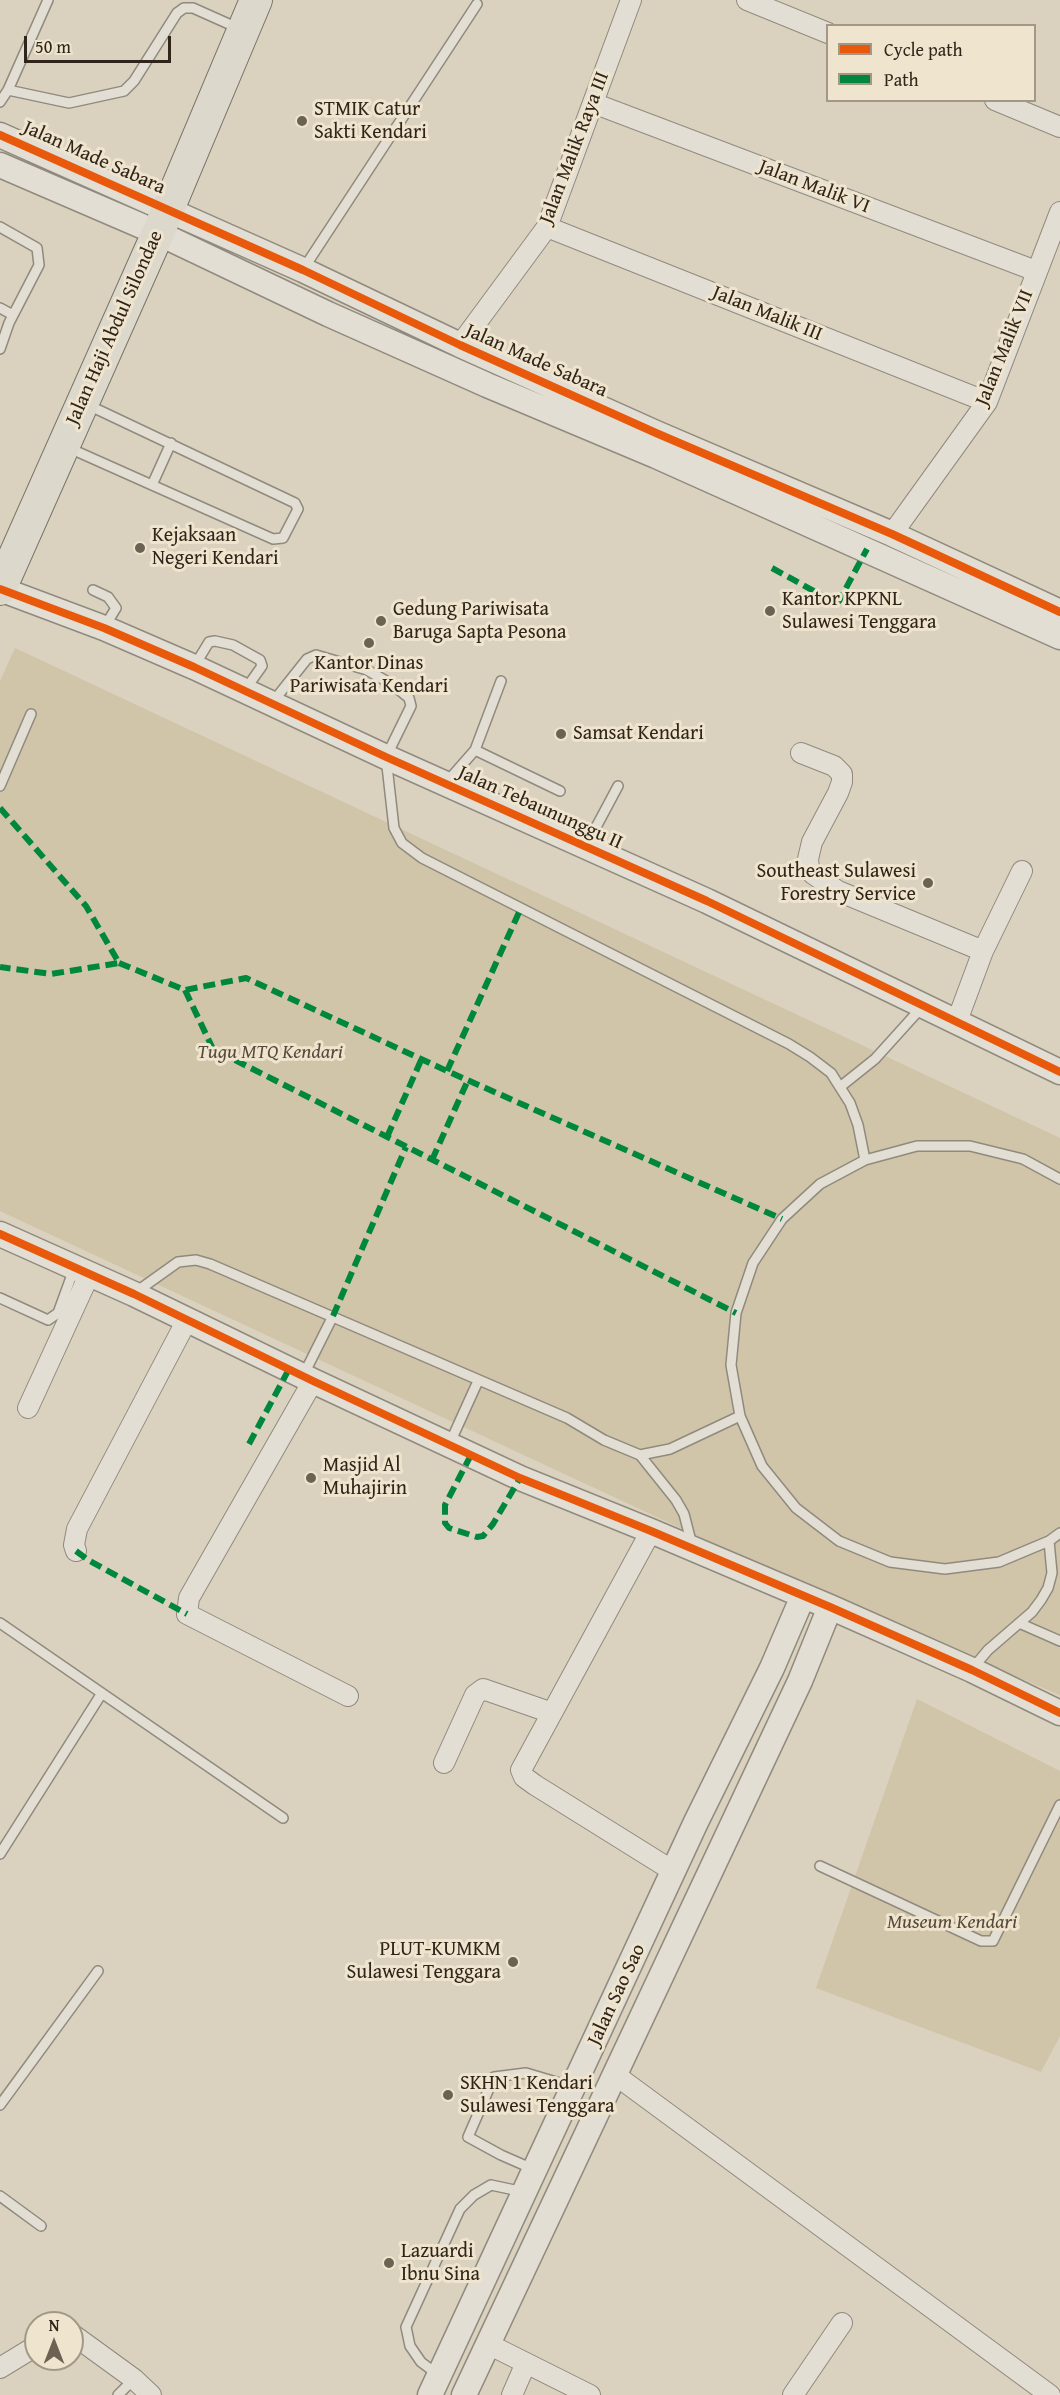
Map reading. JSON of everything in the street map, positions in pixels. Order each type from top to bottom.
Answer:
[{"type":"highway","name":"Jalan Haji Abdul Silondae","points":[[2,581],[163,221],[256,0]]},
{"type":"street","name":"Jalan Malik Raya III","points":[[460,345],[547,227],[630,0]]},
{"type":"street","points":[[747,0],[826,32]]},
{"type":"street","points":[[1000,102],[1060,127]]},
{"type":"street","name":"Jalan Malik VI","points":[[592,103],[1036,271]]},
{"type":"street","name":"Jalan Made Sabara","points":[[0,135],[163,221],[339,319],[487,385],[656,456],[1060,637]]},
{"type":"street","name":"Jalan Made Sabara","points":[[0,165],[303,270],[460,345],[656,433],[892,534],[1060,612]]},
{"type":"street","name":"Jalan Malik VII","points":[[892,534],[987,402],[1060,212]]},
{"type":"street","name":"Jalan Malik III","points":[[547,227],[987,402]]},
{"type":"street","name":"Jalan Tebaununggu II","points":[[2,581],[707,901],[1060,1072]]},
{"type":"street","points":[[801,753],[834,766],[842,774],[838,793],[812,842],[808,859],[809,868],[813,874],[838,891],[983,951]]},
{"type":"street","points":[[957,1021],[983,951],[1022,871]]},
{"type":"street","points":[[0,1233],[134,1294],[520,1478],[830,1607],[972,1670],[1060,1713]]},
{"type":"street","points":[[28,1408],[82,1270]]},
{"type":"street","points":[[76,1551],[74,1545],[77,1529],[187,1320]]},
{"type":"street","points":[[308,1378],[189,1598],[187,1611],[188,1614],[348,1696]]},
{"type":"street","points":[[651,1531],[522,1768],[524,1777],[674,1871]]},
{"type":"street","name":"Jalan Sao Sao","points":[[435,2385],[674,1871],[772,1668],[803,1596]]},
{"type":"street","name":"Jalan Sao Sao","points":[[464,2395],[800,1681],[830,1607]]},
{"type":"street","points":[[444,1763],[475,1695],[483,1689],[552,1713]]},
{"type":"street","points":[[615,2074],[1050,2395]]},
{"type":"street","points":[[793,2395],[842,2323]]},
{"type":"street","points":[[84,2343],[134,2379],[151,2395]]},
{"type":"street","points":[[488,2344],[590,2395]]},
{"type":"street","points":[[0,2368],[24,2353]]},
{"type":"street","points":[[512,2395],[526,2363]]},
{"type":"street","points":[[1056,2395],[1060,2389]]},
{"type":"lane","points":[[0,102],[8,90],[48,0]]},
{"type":"lane","points":[[303,270],[477,4]]},
{"type":"lane","points":[[8,90],[69,103],[124,91],[134,81],[177,13],[184,8],[193,8],[243,30]]},
{"type":"lane","points":[[0,227],[37,248],[39,265],[13,315],[0,349]]},
{"type":"lane","points":[[0,308],[13,315]]},
{"type":"lane","points":[[63,445],[273,539],[283,538],[290,526],[298,509],[295,503],[83,403]]},
{"type":"lane","points":[[152,485],[171,443]]},
{"type":"lane","points":[[93,590],[108,597],[116,608],[104,628]]},
{"type":"lane","points":[[194,667],[209,642],[233,645],[260,660],[262,666],[244,691]]},
{"type":"lane","points":[[272,703],[307,659],[316,655],[367,670],[410,698],[411,706],[386,757],[394,828],[402,843],[415,853],[789,1044],[831,1073],[850,1103],[858,1125],[865,1160]]},
{"type":"lane","points":[[446,783],[475,750],[501,681]]},
{"type":"lane","points":[[0,786],[31,714]]},
{"type":"lane","points":[[475,750],[560,791]]},
{"type":"lane","points":[[586,846],[618,786]]},
{"type":"lane","points":[[840,1087],[874,1059],[924,1005]]},
{"type":"lane","points":[[1060,1179],[1023,1159],[970,1146],[917,1146],[865,1160],[820,1184],[782,1219],[753,1263],[736,1313],[731,1365],[740,1416],[762,1466],[796,1508],[840,1541],[890,1562],[945,1569],[999,1562],[1049,1541],[1060,1533]]},
{"type":"lane","points":[[134,1294],[178,1262],[196,1260],[210,1264],[567,1418],[604,1440],[640,1455],[676,1500],[684,1514],[693,1549]]},
{"type":"lane","points":[[0,1298],[48,1320],[58,1313],[82,1270]]},
{"type":"lane","points":[[308,1378],[333,1316]]},
{"type":"lane","points":[[449,1444],[478,1381]]},
{"type":"lane","points":[[640,1455],[670,1449],[740,1416]]},
{"type":"lane","points":[[972,1670],[987,1650],[1032,1612],[1048,1588],[1052,1573],[1049,1541]]},
{"type":"lane","points":[[0,1623],[283,1818]]},
{"type":"lane","points":[[1019,1623],[1060,1641]]},
{"type":"lane","points":[[0,1854],[102,1693]]},
{"type":"lane","points":[[820,1866],[981,1941],[993,1941],[1060,1805]]},
{"type":"lane","points":[[0,2105],[98,1971]]},
{"type":"lane","points":[[530,2181],[501,2155],[468,2136],[494,2076],[526,2073],[573,2087]]},
{"type":"lane","points":[[435,2385],[410,2346],[406,2327],[460,2209],[474,2194],[491,2185],[530,2181]]},
{"type":"lane","points":[[0,2196],[41,2226]]},
{"type":"lane","points":[[118,2395],[134,2379]]},
{"type":"green space","name":"Tugu MTQ Kendari","points":[[15,648],[1060,1138],[1060,1695],[837,1601],[0,1211],[0,681]]},
{"type":"green space","name":"Museum Kendari","points":[[917,1699],[1060,1771],[1060,2036],[1041,2072],[816,1988]]},
{"type":"marked path","points":[[772,568],[830,600],[839,601],[867,549]]},
{"type":"marked path","points":[[0,808],[86,906],[119,963],[51,974],[0,967]]},
{"type":"marked path","points":[[447,1071],[521,908]]},
{"type":"marked path","points":[[119,963],[185,990],[246,978],[447,1071],[782,1219]]},
{"type":"marked path","points":[[185,990],[213,1049],[736,1313]]},
{"type":"marked path","points":[[387,1137],[422,1058]]},
{"type":"marked path","points":[[432,1160],[468,1080]]},
{"type":"marked path","points":[[333,1316],[406,1147]]},
{"type":"marked path","points":[[249,1444],[289,1369]]},
{"type":"marked path","points":[[471,1455],[445,1505],[445,1523],[449,1528],[477,1537],[483,1536],[493,1524],[520,1478]]},
{"type":"marked path","points":[[76,1551],[88,1560],[187,1614]]},
{"type":"cycle path","points":[[0,135],[303,270],[460,345],[656,433],[892,534],[1060,612]]},
{"type":"cycle path","points":[[0,589],[104,628],[194,667],[386,757],[707,901],[1060,1072]]},
{"type":"cycle path","points":[[0,1234],[134,1294],[520,1478],[830,1607],[972,1670],[1060,1713]]},
{"type":"place","name":"STMIK Catur Sakti Kendari","points":[[302,121]]},
{"type":"place","name":"Kejaksaan Negeri Kendari","points":[[140,548]]},
{"type":"place","name":"Kantor KPKNL Sulawesi Tenggara","points":[[770,611]]},
{"type":"place","name":"Gedung Pariwisata Baruga Sapta Pesona","points":[[381,621]]},
{"type":"place","name":"Kantor Dinas Pariwisata Kendari","points":[[369,643]]},
{"type":"place","name":"Samsat Kendari","points":[[561,734]]},
{"type":"place","name":"Southeast Sulawesi Forestry Service","points":[[928,883]]},
{"type":"place","name":"Masjid Al Muhajirin","points":[[311,1478]]},
{"type":"place","name":"PLUT-KUMKM Sulawesi Tenggara","points":[[513,1962]]},
{"type":"place","name":"SKHN 1 Kendari Sulawesi Tenggara","points":[[448,2095]]},
{"type":"place","name":"Lazuardi Ibnu Sina","points":[[389,2263]]}]
